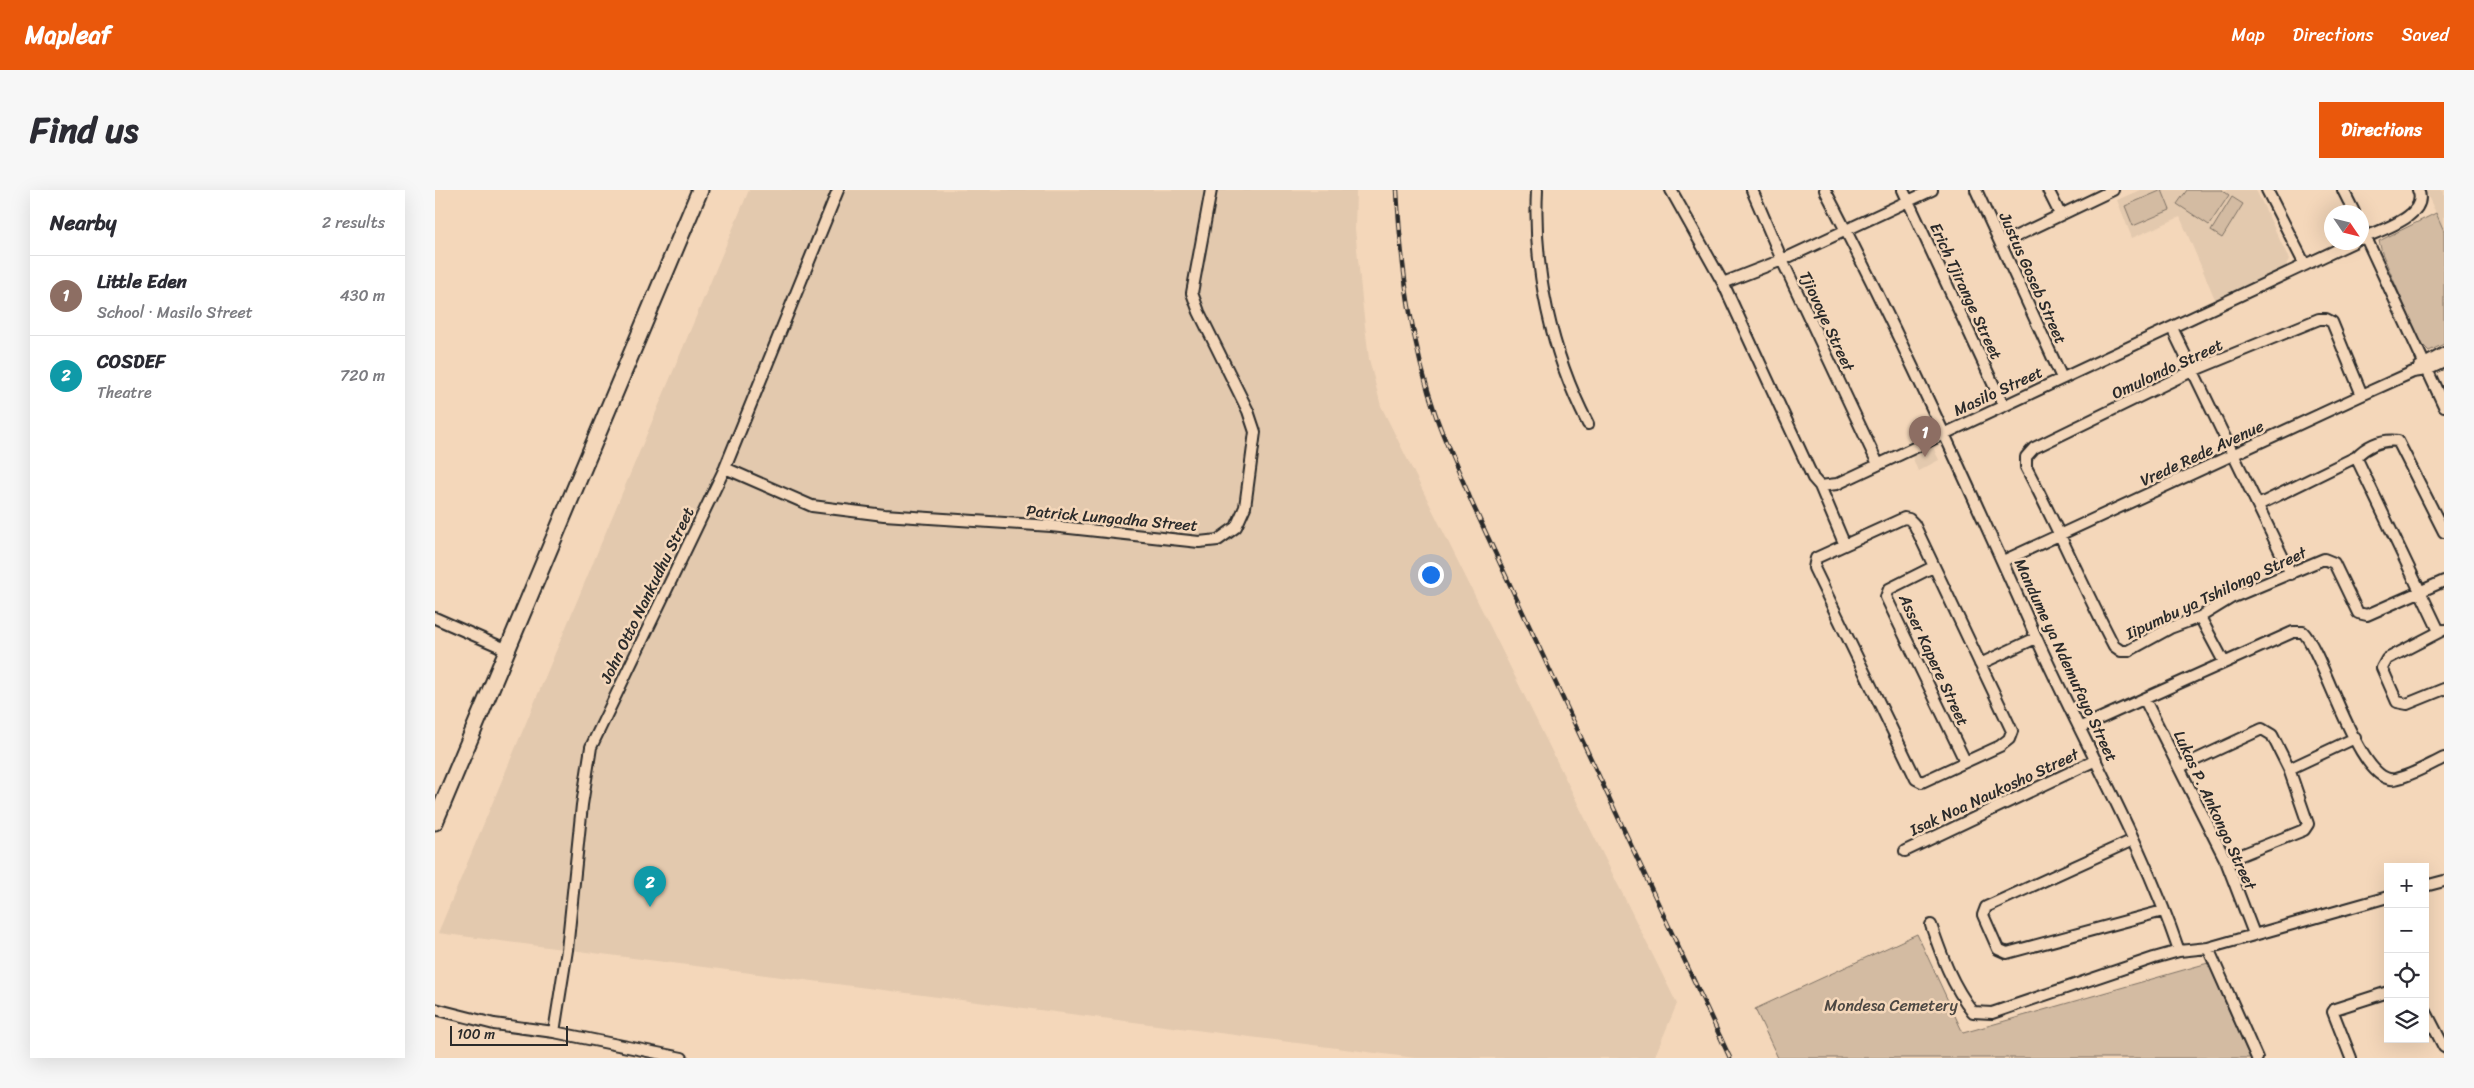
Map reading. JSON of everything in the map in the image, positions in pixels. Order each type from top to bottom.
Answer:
[{"type":"highway","points":[[435,822],[700,190]]},
{"type":"street","name":"John Otto Nankudhu Street","points":[[554,1032],[567,950],[583,797],[591,747],[725,468],[838,190]]},
{"type":"street","name":"Patrick Lungadha Street","points":[[725,468],[812,506],[884,515],[1051,526],[1199,542],[1218,540],[1236,528],[1245,507],[1255,432],[1248,411],[1199,312],[1192,293],[1211,190]]},
{"type":"street","points":[[1537,190],[1535,217],[1540,275],[1548,319],[1567,376],[1588,424]]},
{"type":"street","points":[[1671,190],[1723,283],[1813,478],[1820,486],[1844,543]]},
{"type":"street","name":"Tjiovoye Street","points":[[1752,190],[1782,260],[1879,464]]},
{"type":"street","name":"Mandume ya Ndemufayo Street","points":[[1825,190],[1846,230],[2003,561],[2036,638],[2097,760],[2133,840],[2179,951]]},
{"type":"street","name":"Erich Tjirange Street","points":[[1903,190],[2003,405]]},
{"type":"street","points":[[1723,283],[1782,260],[1932,190]]},
{"type":"street","name":"Justus Goseb Street","points":[[1976,190],[2062,378]]},
{"type":"street","points":[[2049,190],[2060,214]]},
{"type":"street","points":[[2001,243],[2113,190]]},
{"type":"street","points":[[2267,190],[2305,266]]},
{"type":"street","points":[[2343,190],[2351,205]]},
{"type":"street","points":[[2369,236],[2413,214],[2420,206],[2421,196],[2418,190]]},
{"type":"street","points":[[2369,248],[2444,406]]},
{"type":"street","name":"Masilo Street","points":[[1820,486],[1837,484],[2338,250]]},
{"type":"street","name":"Omulondo Street","points":[[2061,535],[2026,467],[2026,457],[2034,448],[2192,371],[2319,319],[2326,319],[2332,322],[2362,395]]},
{"type":"street","points":[[2172,328],[2235,454],[2291,574]]},
{"type":"street","name":"Vrede Rede Avenue","points":[[2003,561],[2413,372],[2444,353]]},
{"type":"street","name":"Vrede Rede Avenue","points":[[2425,366],[2444,362]]},
{"type":"street","points":[[2259,505],[2357,457],[2363,450],[2385,439],[2398,441],[2444,532]]},
{"type":"street","points":[[2357,457],[2419,591],[2441,630],[2387,659],[2382,668],[2397,702],[2401,704],[2407,704],[2444,689]]},
{"type":"street","points":[[1904,518],[1909,519],[1914,524],[1933,567],[2011,732],[2009,739],[2000,746],[1965,761],[1926,782],[1916,779],[1814,568],[1816,558],[1844,543],[1904,518]]},
{"type":"street","name":"Iipumbu ya Tshilongo Street","points":[[2061,535],[2089,598],[2114,646],[2121,651],[2128,651],[2170,628],[2200,617],[2231,598],[2324,559],[2330,559],[2334,562],[2359,614],[2367,616],[2444,581]]},
{"type":"street","name":"Asser Kapere Street","points":[[1933,567],[1889,589],[1886,597],[1965,761]]},
{"type":"street","points":[[2200,617],[2224,662]]},
{"type":"street","points":[[435,618],[508,650]]},
{"type":"street","points":[[2081,728],[2293,632],[2303,632],[2309,638],[2370,768],[2382,778],[2394,780],[2444,758]]},
{"type":"street","points":[[1980,664],[2036,638]]},
{"type":"street","name":"Lukas P. Ankongo Street","points":[[2145,700],[2204,821],[2226,861],[2254,934]]},
{"type":"street","points":[[2179,767],[2262,729],[2272,735],[2289,769],[2308,824],[2304,830],[2226,861]]},
{"type":"street","points":[[2289,769],[2355,738]]},
{"type":"street","name":"Isak Noa Naukosho Street","points":[[1905,851],[2097,760]]},
{"type":"street","points":[[2133,840],[1986,907],[1983,915],[1998,949],[2007,953],[2163,911]]},
{"type":"street","points":[[2429,885],[2444,881]]},
{"type":"street","points":[[1931,925],[1949,976],[1973,1012],[1992,1013],[2179,951],[2208,948],[2384,898]]},
{"type":"street","points":[[2208,948],[2257,1058]]},
{"type":"street","points":[[2351,1058],[2333,1012],[2335,1009],[2384,993]]},
{"type":"street","points":[[435,1009],[494,1024],[554,1032],[682,1058]]},
{"type":"street","points":[[2429,1018],[2444,1047]]},
{"type":"shaded area","points":[[749,190],[1356,190],[1355,229],[1363,309],[1369,359],[1381,406],[1677,1004],[1654,1058],[1415,1058],[438,933]]},
{"type":"shaded area","points":[[2140,190],[2256,190],[2289,259],[2285,267],[2215,299],[2180,217],[2132,238],[2117,200]]},
{"type":"shaded area","points":[[2425,190],[2444,190],[2444,231],[2436,213]]},
{"type":"shaded area","points":[[1932,445],[1939,460],[1918,471],[1911,454]]},
{"type":"green space","points":[[2162,190],[2170,210],[2133,226],[2125,206]]},
{"type":"green space","points":[[2187,190],[2222,190],[2229,195],[2209,225],[2177,204]]},
{"type":"green space","points":[[2232,197],[2243,204],[2222,238],[2211,231]]},
{"type":"green space","points":[[2436,213],[2444,231],[2444,344],[2429,351],[2420,342],[2382,253],[2379,241]]},
{"type":"green space","name":"Mondesa Cemetery","points":[[1917,934],[1963,1033],[2208,963],[2250,1058],[1778,1058],[1755,1009]]},
{"type":"railway","points":[[1397,190],[1401,248],[1414,334],[1420,363],[1441,430],[1472,503],[1730,1058]]},
{"type":"place","name":"Little Eden","points":[[1925,457]]},
{"type":"place","name":"COSDEF","points":[[650,907]]}]
